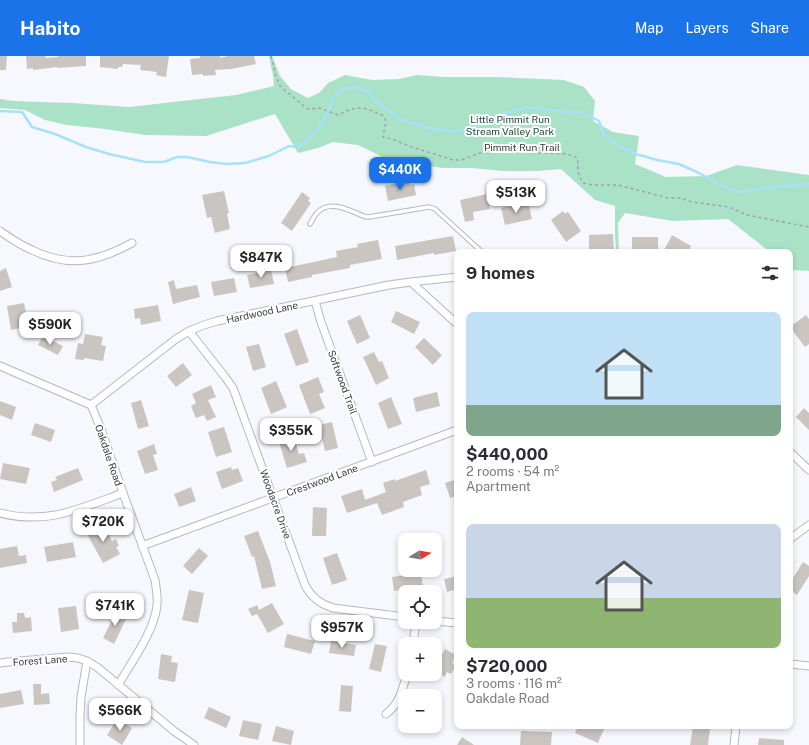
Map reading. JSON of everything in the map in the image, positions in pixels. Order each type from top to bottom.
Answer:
[{"type":"street","points":[[0,231],[33,251],[62,260],[92,260],[106,256],[132,244]]},
{"type":"street","name":"Hardwood Lane","points":[[91,405],[176,339],[188,331],[201,326],[217,321],[411,282],[454,277]]},
{"type":"street","points":[[411,282],[454,321]]},
{"type":"street","name":"Softwood Trail","points":[[315,301],[321,322],[372,462]]},
{"type":"street","name":"Woodacre Drive","points":[[188,331],[233,388],[305,585],[310,594],[322,604],[333,608],[398,616]]},
{"type":"street","points":[[0,366],[91,405]]},
{"type":"street","name":"Oakdale Road","points":[[91,405],[155,580],[157,593],[155,618],[150,630],[118,685]]},
{"type":"street","name":"Crestwood Lane","points":[[142,546],[454,431]]},
{"type":"street","points":[[793,455],[809,470]]},
{"type":"street","points":[[0,513],[27,518],[60,515],[123,494]]},
{"type":"street","points":[[793,537],[809,525]]},
{"type":"street","points":[[442,621],[454,623]]},
{"type":"street","name":"Forest Lane","points":[[0,663],[67,657],[78,658],[86,661],[97,667],[174,731],[194,745]]},
{"type":"street","points":[[80,745],[80,716],[86,661]]},
{"type":"street","points":[[793,664],[809,666]]},
{"type":"street","points":[[386,714],[398,701],[405,681]]},
{"type":"street","points":[[734,745],[736,729]]},
{"type":"lane","points":[[310,224],[318,212],[323,208],[328,207],[338,207],[369,217],[429,207],[435,210],[479,249]]},
{"type":"path","name":"Pimmit Run Trail","points":[[271,56],[280,86],[305,108],[320,108],[338,115],[350,109],[365,108],[384,116],[386,121],[383,137],[428,153],[453,160],[461,160],[480,153],[516,152],[567,154],[574,156],[578,160],[577,169],[583,183],[592,185],[618,185],[668,198],[680,198],[692,202],[729,206],[747,215],[809,227]]},
{"type":"green space","name":"Little Pimmit Run Stream Valley Park","points":[[269,56],[272,56],[280,76],[291,89],[308,98],[319,93],[328,83],[345,75],[372,80],[399,79],[417,75],[564,80],[584,87],[595,101],[593,121],[613,132],[639,136],[635,164],[666,177],[706,176],[737,165],[809,175],[809,271],[793,270],[793,249],[766,249],[728,219],[673,221],[625,213],[618,223],[619,249],[616,249],[615,206],[595,200],[561,169],[503,171],[472,168],[443,168],[387,159],[358,145],[333,142],[318,148],[298,153],[275,114],[206,136],[145,135],[67,125],[45,120],[25,110],[0,108],[0,99],[129,107],[236,95],[274,86]]},
{"type":"building","points":[[0,56],[7,56],[6,70],[0,70]]},
{"type":"building","points":[[26,56],[45,56],[46,58],[58,56],[86,56],[86,66],[33,70],[33,68],[27,69]]},
{"type":"building","points":[[100,56],[169,56],[166,77],[156,75],[157,72],[140,70],[141,65],[123,64],[122,67],[118,67],[118,69],[100,67]]},
{"type":"building","points":[[200,56],[220,56],[220,58],[228,56],[254,56],[256,64],[231,69],[215,70],[216,75],[192,75],[190,59],[200,58]]},
{"type":"building","points":[[409,181],[410,185],[414,184],[416,195],[388,201],[385,186]]},
{"type":"building","points":[[224,191],[229,213],[227,213],[230,229],[215,233],[211,217],[207,218],[202,195]]},
{"type":"building","points":[[302,192],[310,198],[308,201],[311,203],[292,231],[281,223]]},
{"type":"building","points":[[487,194],[490,209],[473,212],[474,220],[465,222],[460,200]]},
{"type":"building","points":[[528,202],[532,219],[505,225],[501,208]]},
{"type":"building","points":[[563,211],[565,214],[568,212],[581,231],[566,242],[551,220]]},
{"type":"building","points":[[613,234],[614,249],[589,249],[589,235]]},
{"type":"building","points":[[672,235],[691,246],[690,249],[665,249]]},
{"type":"building","points":[[453,236],[456,249],[454,249],[454,251],[434,255],[434,253],[397,260],[395,246]]},
{"type":"building","points":[[632,237],[658,237],[658,249],[632,249]]},
{"type":"building","points":[[378,240],[382,259],[350,265],[350,268],[312,275],[312,277],[288,282],[285,268],[337,257],[336,251],[358,247],[357,244]]},
{"type":"building","points":[[6,268],[12,287],[0,291],[0,271]]},
{"type":"building","points":[[271,270],[274,284],[250,288],[247,275]]},
{"type":"building","points":[[234,278],[237,292],[214,296],[211,282]]},
{"type":"building","points":[[174,280],[176,289],[197,285],[200,297],[173,304],[168,282]]},
{"type":"building","points":[[24,303],[26,312],[23,313],[25,327],[11,330],[7,306]]},
{"type":"building","points":[[158,305],[161,321],[141,325],[140,318],[135,319],[134,309]]},
{"type":"building","points":[[396,311],[420,322],[414,334],[391,322]]},
{"type":"building","points":[[360,315],[370,338],[357,344],[347,321]]},
{"type":"building","points":[[806,315],[809,319],[809,344],[805,347],[793,331],[793,325]]},
{"type":"building","points":[[297,329],[309,362],[296,366],[284,334]]},
{"type":"building","points":[[85,334],[103,337],[101,345],[106,346],[103,361],[84,358],[84,360],[75,359],[78,343],[83,344]]},
{"type":"building","points":[[43,336],[63,346],[58,355],[38,345]]},
{"type":"building","points":[[424,338],[442,355],[433,365],[415,347]]},
{"type":"building","points":[[259,344],[266,367],[253,371],[246,347]]},
{"type":"building","points":[[374,352],[379,362],[382,361],[389,378],[376,385],[363,357]]},
{"type":"building","points":[[183,363],[192,375],[176,387],[167,376]]},
{"type":"building","points":[[318,377],[324,392],[319,394],[325,408],[310,414],[299,385]]},
{"type":"building","points":[[276,381],[287,407],[271,414],[261,388]]},
{"type":"building","points":[[211,385],[216,397],[208,400],[216,417],[207,421],[204,415],[196,418],[191,406],[196,403],[192,394]]},
{"type":"building","points":[[437,392],[440,406],[416,412],[413,398]]},
{"type":"building","points":[[391,397],[402,424],[388,429],[378,403]]},
{"type":"building","points":[[141,400],[149,426],[138,429],[131,403]]},
{"type":"building","points":[[0,401],[16,407],[12,420],[0,415]]},
{"type":"building","points":[[804,408],[809,413],[809,430],[796,417]]},
{"type":"building","points":[[332,422],[338,448],[325,451],[319,425]]},
{"type":"building","points":[[35,423],[55,430],[51,442],[31,435]]},
{"type":"building","points":[[224,427],[232,452],[216,457],[208,432]]},
{"type":"building","points":[[293,434],[299,454],[304,453],[307,462],[287,468],[278,439]]},
{"type":"building","points":[[154,444],[157,454],[153,455],[158,470],[145,474],[137,451]]},
{"type":"building","points":[[3,463],[30,468],[26,484],[0,479]]},
{"type":"building","points":[[231,467],[232,470],[238,468],[243,481],[222,489],[216,472]]},
{"type":"building","points":[[78,468],[83,480],[54,492],[51,482],[57,480],[55,477]]},
{"type":"building","points":[[426,470],[430,484],[420,487],[422,495],[403,502],[404,507],[382,515],[377,503],[347,513],[341,496],[362,489],[365,500],[386,492],[383,483],[395,479],[395,481]]},
{"type":"building","points":[[454,480],[454,497],[450,498],[445,483]]},
{"type":"building","points":[[191,487],[196,501],[179,507],[174,494]]},
{"type":"building","points":[[313,507],[327,508],[326,536],[312,536]]},
{"type":"building","points":[[102,523],[112,541],[116,539],[119,546],[116,547],[120,554],[103,563],[86,532]]},
{"type":"building","points":[[258,531],[270,562],[276,586],[262,589],[254,556],[252,557],[244,536]]},
{"type":"building","points":[[73,542],[76,557],[47,562],[44,547]]},
{"type":"building","points":[[17,546],[19,556],[26,555],[27,563],[0,568],[0,549]]},
{"type":"building","points":[[199,548],[208,556],[192,574],[183,566]]},
{"type":"building","points":[[337,553],[347,580],[332,585],[323,558]]},
{"type":"building","points":[[803,562],[809,566],[809,576],[797,595],[793,592],[793,578]]},
{"type":"building","points":[[392,577],[422,577],[423,585],[398,585],[398,590],[394,591]]},
{"type":"building","points":[[454,577],[454,590],[447,592],[444,579]]},
{"type":"building","points":[[189,590],[204,593],[198,623],[182,620]]},
{"type":"building","points":[[272,603],[284,624],[268,633],[257,614],[252,616],[248,609],[257,605],[259,610]]},
{"type":"building","points":[[76,606],[79,629],[61,632],[58,608]]},
{"type":"building","points":[[117,610],[128,615],[114,644],[103,638]]},
{"type":"building","points":[[17,613],[24,613],[25,618],[31,617],[32,631],[13,633],[12,622],[17,622]]},
{"type":"building","points":[[287,634],[315,641],[311,654],[284,647]]},
{"type":"building","points":[[331,641],[356,645],[354,656],[329,653]]},
{"type":"building","points":[[375,644],[387,646],[381,672],[369,669]]},
{"type":"building","points":[[445,649],[454,654],[452,663],[454,664],[454,669],[451,674],[447,672],[445,677],[442,676],[442,655]]},
{"type":"building","points":[[161,654],[172,656],[171,662],[178,663],[175,682],[158,679]]},
{"type":"building","points":[[33,684],[41,684],[41,694],[49,693],[50,704],[34,705]]},
{"type":"building","points":[[341,685],[353,686],[351,712],[339,711]]},
{"type":"building","points":[[21,690],[24,704],[0,708],[0,694]]},
{"type":"building","points":[[209,707],[231,717],[226,728],[204,718]]},
{"type":"building","points":[[117,719],[132,728],[122,745],[107,735]]},
{"type":"building","points":[[243,720],[262,724],[258,740],[239,736]]},
{"type":"building","points":[[276,726],[294,731],[291,745],[272,741]]},
{"type":"building","points":[[577,729],[604,729],[598,743],[575,733]]},
{"type":"building","points":[[693,729],[710,729],[708,745],[690,745]]},
{"type":"building","points":[[521,731],[552,732],[551,745],[520,745]]},
{"type":"building","points":[[462,737],[474,745],[457,745]]},
{"type":"building","points":[[759,738],[784,740],[784,745],[758,745]]},
{"type":"waterway","points":[[0,111],[22,112],[32,127],[55,134],[86,147],[145,162],[164,162],[177,157],[187,157],[226,164],[245,163],[269,156],[289,146],[297,147],[302,144],[309,139],[321,124],[338,92],[354,87],[368,92],[384,108],[405,121],[430,128],[454,132],[479,126],[499,115],[526,107],[584,113],[599,121],[603,133],[618,146],[636,154],[679,164],[732,190],[743,192],[763,188],[809,184]]}]
